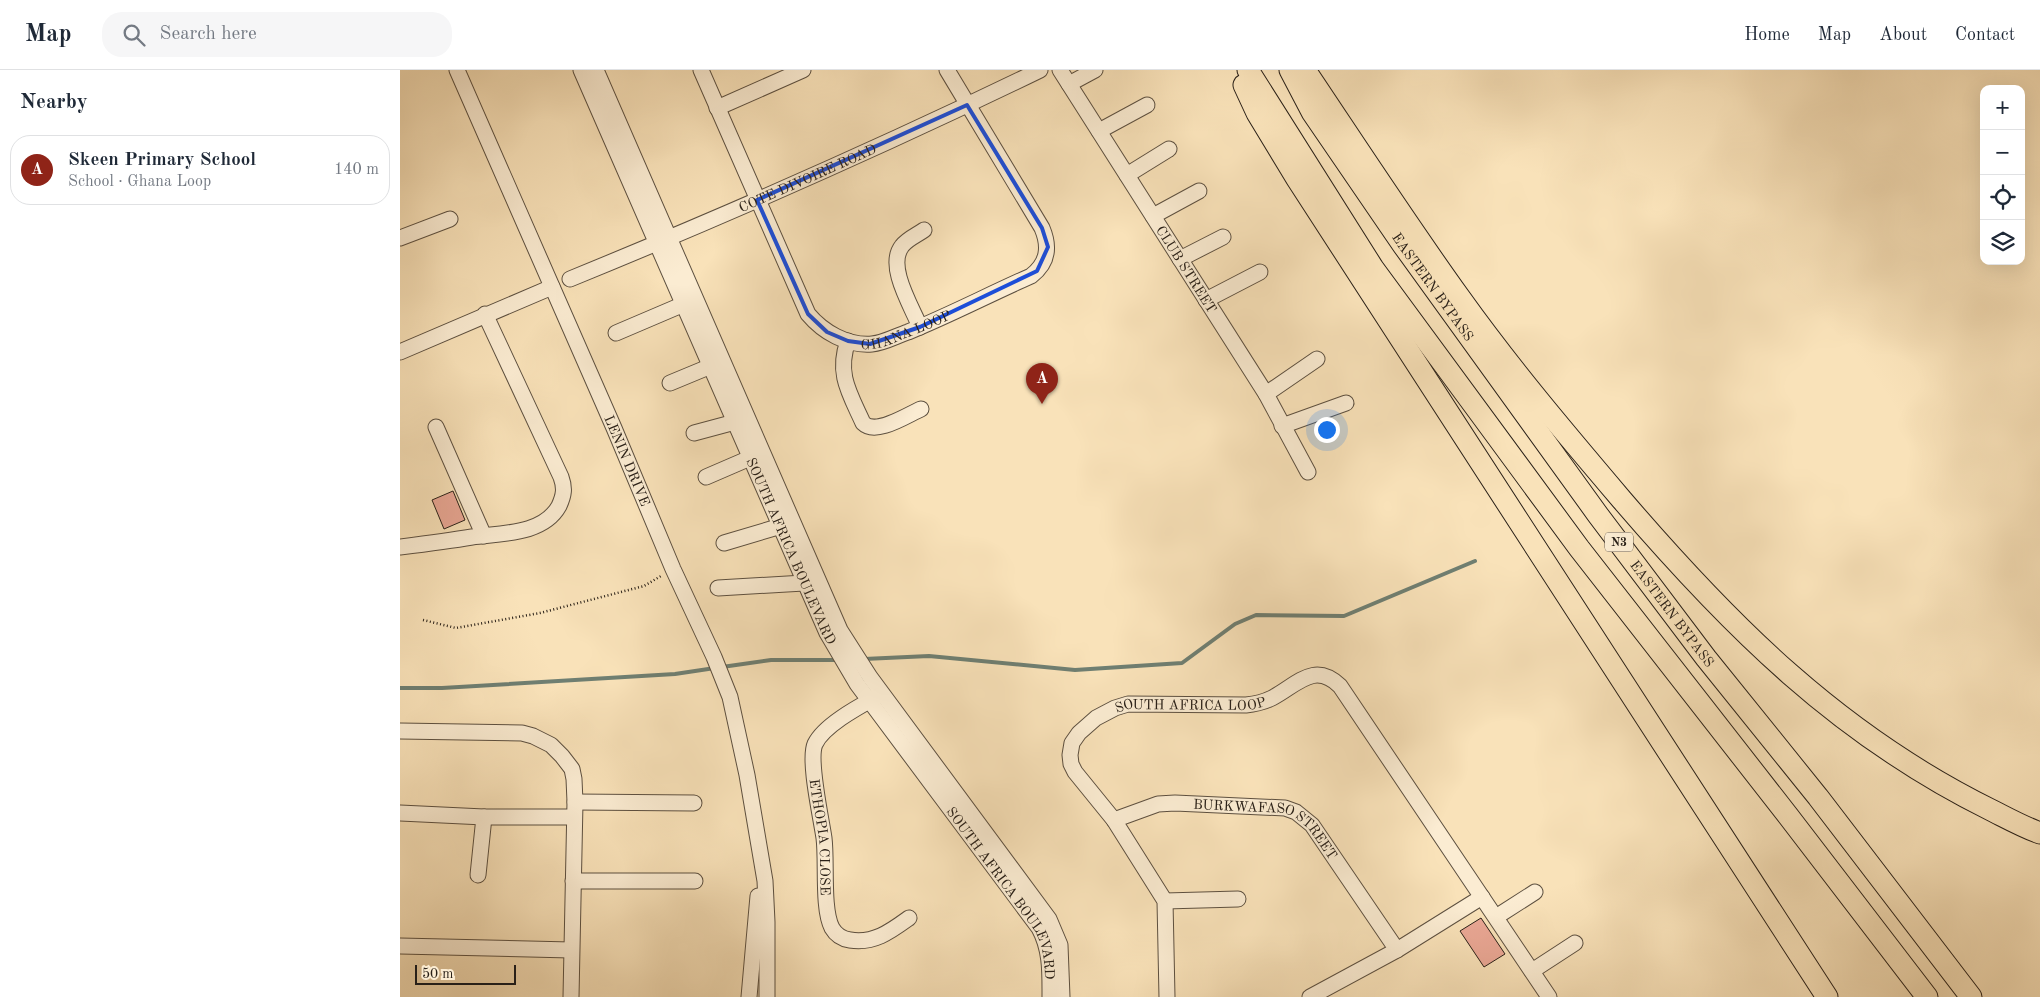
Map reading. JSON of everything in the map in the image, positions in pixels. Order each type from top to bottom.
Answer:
[{"type":"highway","points":[[1237,70],[1257,113],[1297,180],[1826,997]]},
{"type":"highway","name":"N3","points":[[1248,70],[1373,268],[1579,548],[1927,997]]},
{"type":"highway","name":"EASTERN BYPASS","points":[[1290,70],[1312,112],[1398,238],[1598,514],[1700,650],[1818,797],[1971,997]]},
{"type":"highway","points":[[1305,70],[1460,298],[1520,378],[1643,524],[1714,603],[1757,646],[1816,697],[1862,733],[1969,799],[2040,833]]},
{"type":"street","name":"LENIN DRIVE","points":[[458,70],[673,569],[722,676],[737,723],[762,862]]},
{"type":"street","name":"SOUTH AFRICA BOULEVARD","points":[[581,70],[827,633],[857,684],[877,695],[1049,919],[1060,945],[1062,997]]},
{"type":"street","name":"SOUTH AFRICA BOULEVARD","points":[[596,70],[835,620],[877,695],[1039,928],[1047,945],[1050,997]]},
{"type":"street","name":"GHANA LOOP","points":[[701,70],[808,314],[827,332],[848,342],[870,344],[920,327],[1031,276],[1042,265],[1046,256],[1048,247],[1042,228],[947,70]]},
{"type":"street","points":[[717,108],[803,70]]},
{"type":"street","name":"COTE DIVOIRE ROAD","points":[[570,280],[757,200],[1040,70]]},
{"type":"street","points":[[1045,70],[1058,70]]},
{"type":"street","name":"CLUB STREET","points":[[1058,70],[1069,84],[1266,394],[1308,472]]},
{"type":"street","points":[[1069,84],[1095,70]]},
{"type":"street","points":[[1099,131],[1147,105]]},
{"type":"street","points":[[1127,175],[1169,149]]},
{"type":"street","points":[[1153,216],[1199,191]]},
{"type":"street","points":[[400,238],[450,219]]},
{"type":"street","points":[[920,327],[899,276],[896,256],[905,242],[924,230]]},
{"type":"street","points":[[1180,259],[1223,237]]},
{"type":"street","points":[[1206,300],[1260,272]]},
{"type":"street","points":[[400,352],[485,314],[552,287]]},
{"type":"street","points":[[616,333],[684,304]]},
{"type":"street","points":[[400,547],[532,528],[543,522],[556,510],[565,489],[561,476],[485,314]]},
{"type":"street","points":[[848,342],[843,360],[844,376],[863,423],[870,428],[877,428],[920,409]]},
{"type":"street","points":[[1266,394],[1317,359]]},
{"type":"street","points":[[670,383],[711,366]]},
{"type":"street","points":[[1282,426],[1346,403]]},
{"type":"street","points":[[694,433],[735,422]]},
{"type":"street","points":[[436,427],[484,536]]},
{"type":"street","points":[[706,476],[750,458]]},
{"type":"street","points":[[724,543],[781,526]]},
{"type":"street","points":[[718,588],[804,583]]},
{"type":"street","name":"SOUTH AFRICA LOOP","points":[[1165,901],[1114,820],[1074,772],[1070,755],[1072,743],[1079,733],[1096,718],[1115,708],[1128,704],[1246,705],[1260,703],[1272,698],[1306,677],[1315,674],[1325,675],[1333,679],[1340,686],[1550,997]]},
{"type":"street","name":"ETHOPIA CLOSE","points":[[877,695],[826,730],[815,745],[814,768],[824,840],[827,913],[832,929],[838,935],[846,939],[858,941],[882,936],[909,918]]},
{"type":"street","points":[[400,731],[522,733],[551,745],[572,769],[574,810],[571,997]]},
{"type":"street","points":[[400,813],[484,817],[694,803]]},
{"type":"street","name":"BURKWAFASO STREET","points":[[1114,820],[1158,804],[1175,803],[1273,807],[1296,812],[1312,825],[1396,950]]},
{"type":"street","points":[[478,875],[484,817]]},
{"type":"street","points":[[749,997],[762,862]]},
{"type":"street","points":[[762,862],[766,896],[767,997]]},
{"type":"street","points":[[573,881],[695,881]]},
{"type":"street","points":[[1496,916],[1535,892]]},
{"type":"street","points":[[1310,997],[1396,950],[1482,897]]},
{"type":"street","points":[[1167,997],[1165,901],[1238,899]]},
{"type":"street","points":[[1532,971],[1575,943]]},
{"type":"street","points":[[400,946],[571,950]]},
{"type":"path","points":[[423,620],[456,628],[540,613],[644,586],[673,569]]},
{"type":"highlighted area","points":[[967,105],[1042,228],[1048,247],[1037,271],[920,327],[870,344],[848,341],[827,332],[808,314],[757,200]]},
{"type":"building","points":[[453,491],[465,520],[444,529],[432,500]]},
{"type":"building","points":[[1481,918],[1505,954],[1484,967],[1460,931]]},
{"type":"waterway","points":[[864,659],[929,656],[1075,670],[1182,663],[1235,624],[1256,615],[1344,616],[1475,561]]},
{"type":"waterway","points":[[722,667],[771,660],[839,660]]},
{"type":"waterway","points":[[400,688],[442,688],[675,674],[715,668]]},
{"type":"place","name":"Skeen Primary School","points":[[1042,404]]}]
